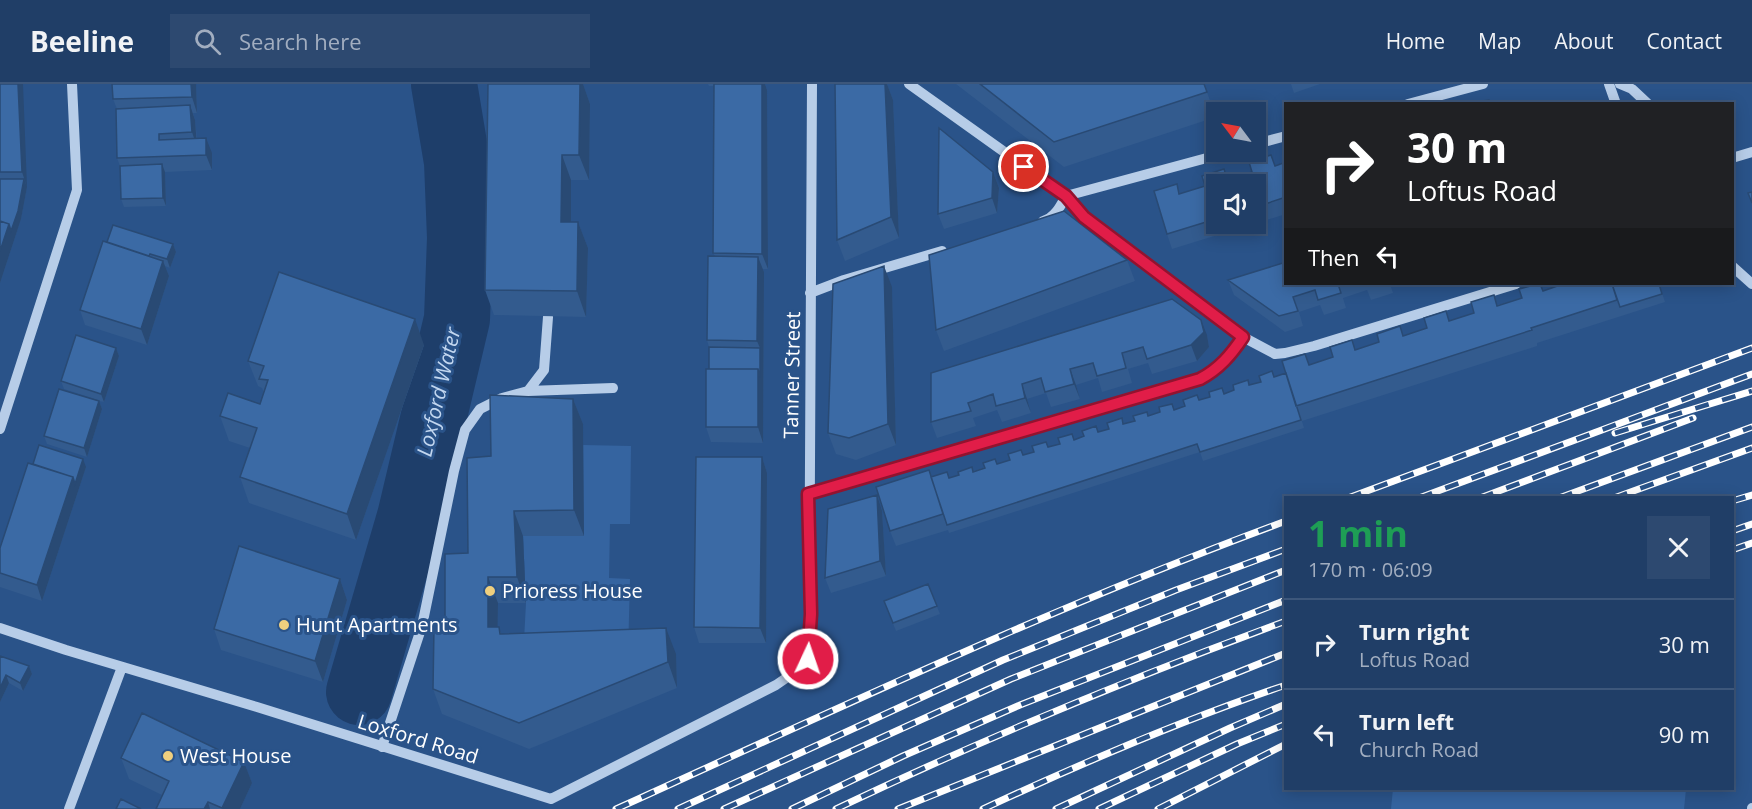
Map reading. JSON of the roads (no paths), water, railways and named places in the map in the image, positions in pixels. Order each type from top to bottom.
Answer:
[{"type":"street","points":[[0,429],[77,190],[72,84]]},
{"type":"street","name":"Tanner Street","points":[[805,665],[809,653],[811,614],[808,494],[812,84]]},
{"type":"street","points":[[909,84],[1066,196],[1084,217],[1243,337],[1275,354],[1285,353],[1513,285]]},
{"type":"street","points":[[1416,102],[1483,84]]},
{"type":"street","points":[[1609,84],[1615,102]]},
{"type":"street","points":[[1620,84],[1632,89],[1646,102]]},
{"type":"street","points":[[1266,141],[1284,137]]},
{"type":"street","points":[[1734,157],[1752,152]]},
{"type":"street","points":[[1037,223],[1049,220],[1066,196],[1206,158]]},
{"type":"street","points":[[810,293],[844,280],[958,247]]},
{"type":"street","points":[[1734,268],[1752,284]]},
{"type":"street","points":[[528,391],[544,370],[548,316]]},
{"type":"street","points":[[808,494],[1200,379],[1223,364],[1243,337]]},
{"type":"street","points":[[382,747],[422,626],[454,471],[465,430],[480,409],[502,398],[528,391],[613,388]]},
{"type":"street","name":"Loxford Road","points":[[0,628],[551,799],[776,686],[805,665]]},
{"type":"street","points":[[69,809],[122,667]]},
{"type":"waterway","name":"Loxford Water","points":[[359,692],[410,517],[457,319],[460,238],[457,162],[444,84]]},
{"type":"railway","points":[[1353,496],[1752,348]]},
{"type":"railway","points":[[1424,496],[1752,374]]},
{"type":"railway","points":[[1615,433],[1752,391]]},
{"type":"railway","points":[[1485,496],[1693,418]]},
{"type":"railway","points":[[1564,496],[1752,427]]},
{"type":"railway","points":[[1620,496],[1752,448]]},
{"type":"railway","points":[[1734,500],[1752,495]]},
{"type":"railway","points":[[616,809],[1032,623],[1116,587],[1284,522]]},
{"type":"railway","points":[[1734,530],[1752,524]]},
{"type":"railway","points":[[1734,549],[1752,543]]},
{"type":"railway","points":[[678,809],[1003,660],[1176,590],[1284,550]]},
{"type":"railway","points":[[724,809],[1011,679],[1284,571]]},
{"type":"railway","points":[[792,809],[903,756],[1020,705],[1284,601]]},
{"type":"railway","points":[[836,809],[1059,710],[1284,622]]},
{"type":"railway","points":[[898,809],[1284,654]]},
{"type":"railway","points":[[983,809],[1133,743],[1284,686]]},
{"type":"railway","points":[[1056,809],[1284,705]]},
{"type":"railway","points":[[1099,809],[1237,744],[1284,725]]},
{"type":"railway","points":[[1158,809],[1284,745]]},
{"type":"place","name":"Prioress House","points":[[490,591]]},
{"type":"place","name":"Hunt Apartments","points":[[284,625]]},
{"type":"place","name":"West House","points":[[168,756]]}]
